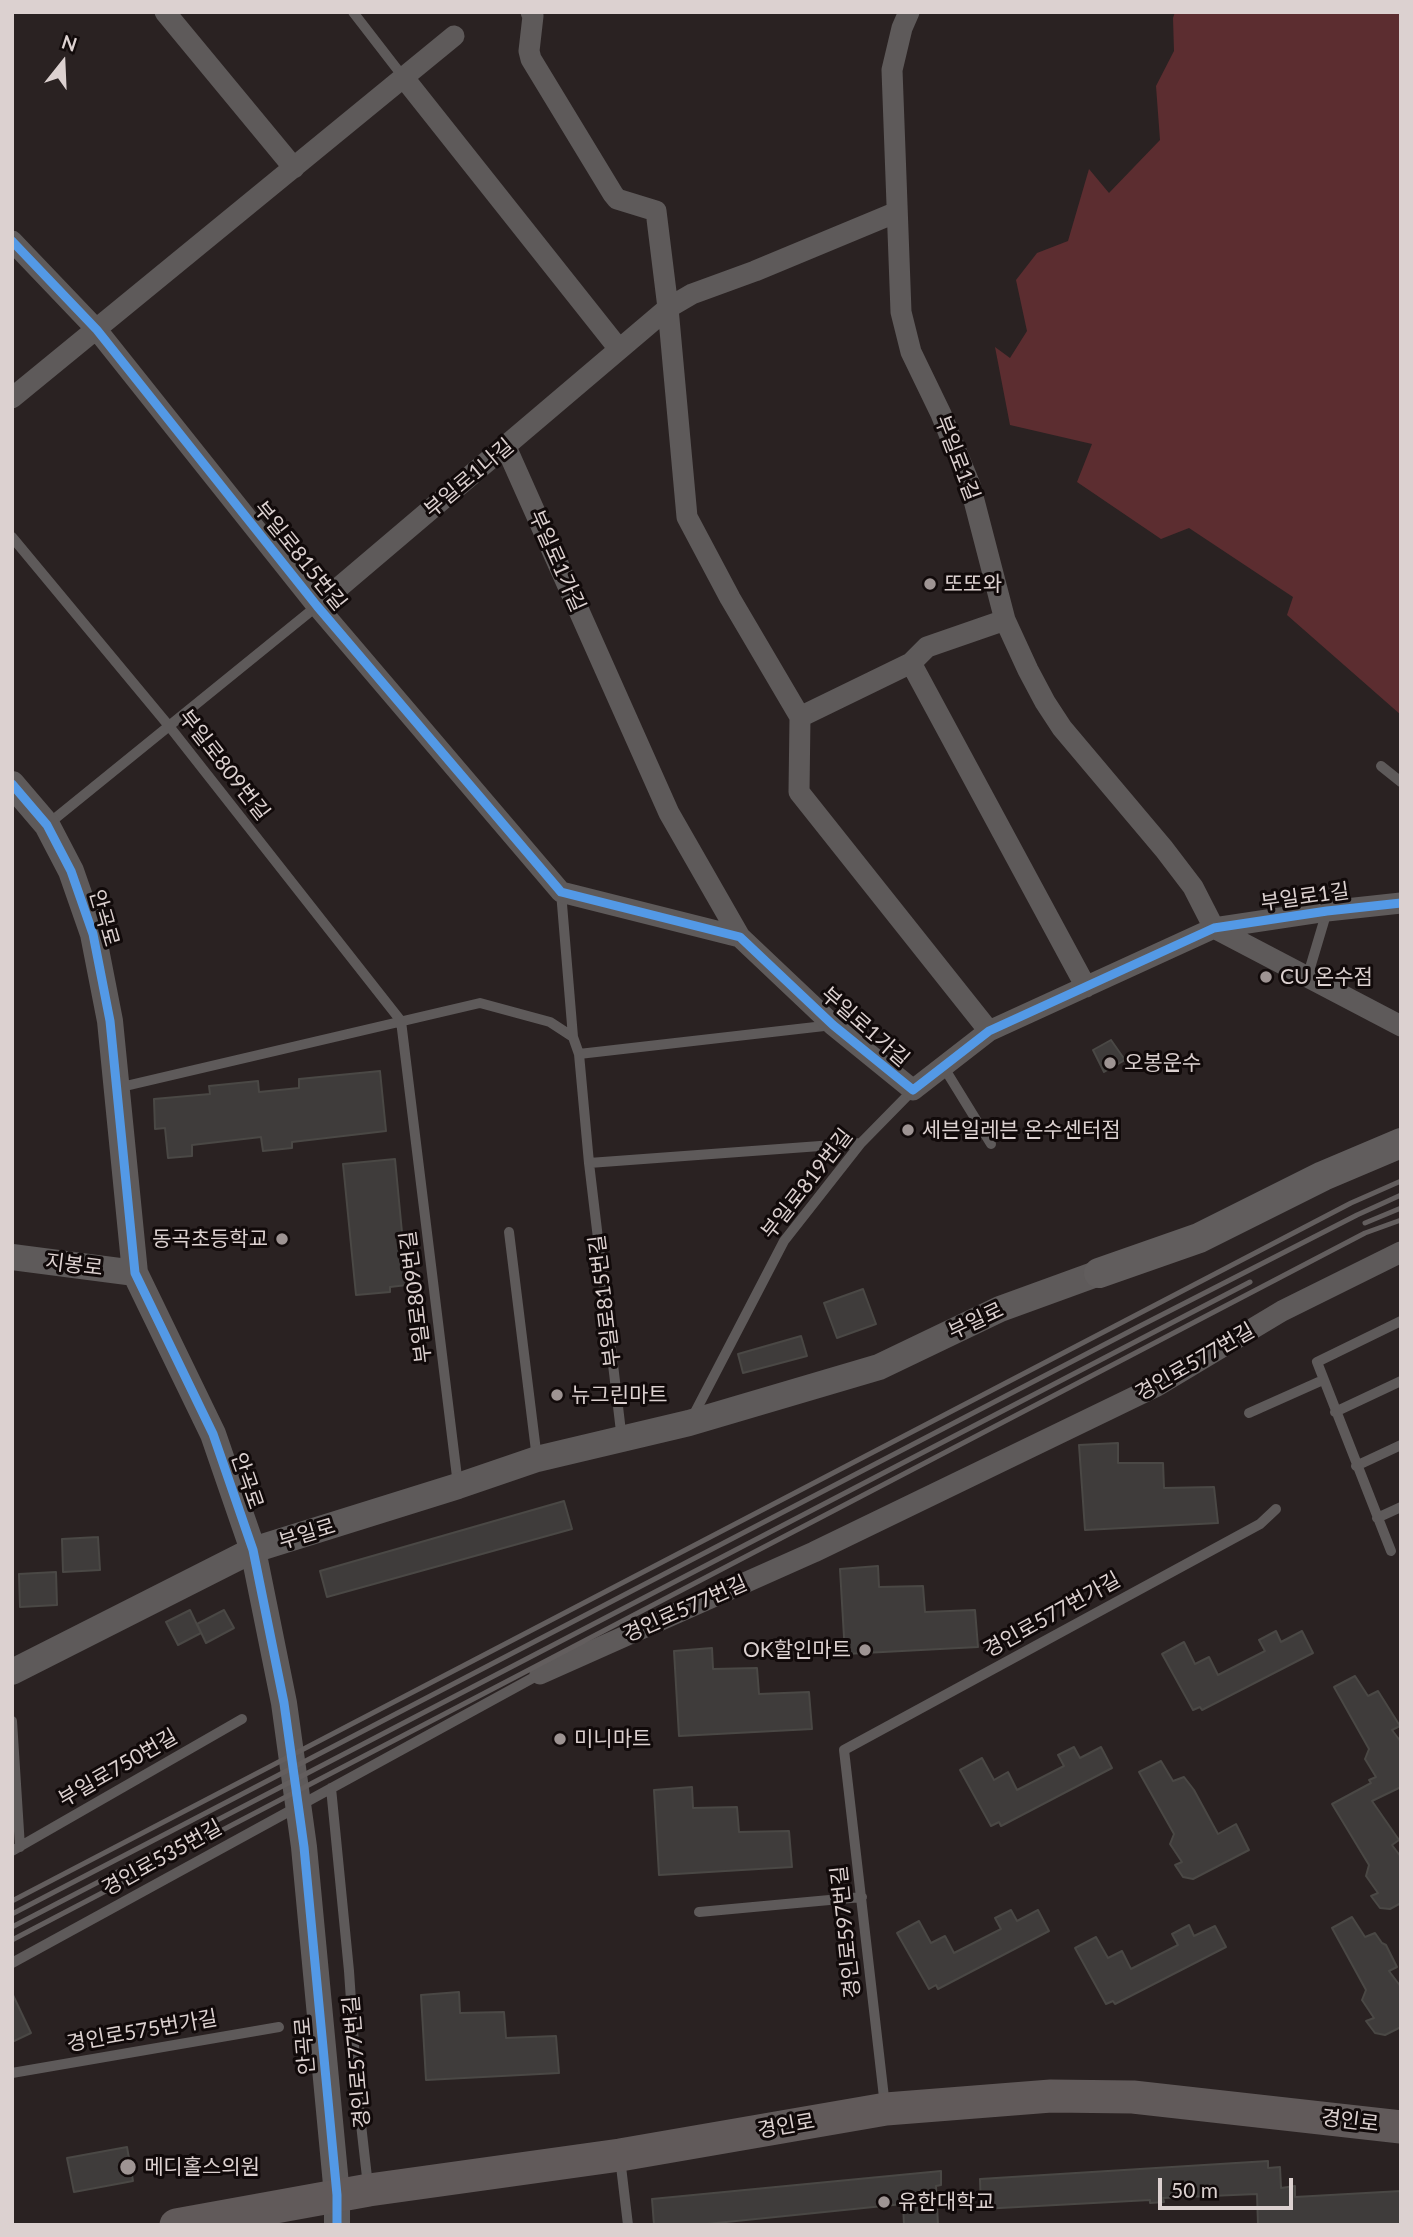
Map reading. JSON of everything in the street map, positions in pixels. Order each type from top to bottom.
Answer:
[{"type":"main road","name":"부일로","points":[[1098,1273],[1199,1238],[1323,1177],[1401,1143]]},
{"type":"main road","name":"경인로","points":[[176,2225],[348,2203],[886,2109],[1051,2096],[1133,2097],[1401,2127]]},
{"type":"street","points":[[165,12],[294,168]]},
{"type":"street","name":"부일로1길","points":[[909,12],[902,27],[892,71],[901,312],[911,352],[941,414],[970,485],[1005,621],[1045,702],[1062,728],[1193,887],[1214,928],[1401,903]]},
{"type":"street","points":[[534,14],[529,51],[531,59],[612,194],[617,199],[656,211],[668,308],[687,517],[800,717],[799,792],[989,1031]]},
{"type":"street","points":[[12,398],[454,37]]},
{"type":"street","points":[[404,78],[620,349]]},
{"type":"street","name":"부일로1나길","points":[[317,606],[668,308],[692,294],[897,212]]},
{"type":"street","name":"부일로815번길","points":[[12,241],[97,330],[317,606],[561,892]]},
{"type":"street","name":"부일로1가길","points":[[506,447],[669,813],[740,937],[833,1025],[913,1090],[989,1031],[1214,928]]},
{"type":"street","points":[[800,717],[911,663],[927,647],[1005,621]]},
{"type":"street","points":[[911,663],[1086,987]]},
{"type":"street","name":"안곡로","points":[[12,784],[47,825],[71,871],[93,934],[110,1021],[135,1273],[213,1434],[253,1550],[284,1703],[348,2203]]},
{"type":"street","name":"부일로1가길","points":[[561,892],[740,937]]},
{"type":"street","points":[[1214,928],[1401,1026]]},
{"type":"street","name":"경인로577번길","points":[[540,1674],[814,1552],[1157,1386],[1282,1311],[1401,1252]]},
{"type":"street","name":"지봉로","points":[[12,1257],[135,1273]]},
{"type":"street","name":"부일로","points":[[12,1672],[253,1550],[537,1459],[689,1423],[879,1367],[1000,1309],[1098,1273]]},
{"type":"lane","points":[[353,12],[404,78]]},
{"type":"lane","name":"부일로809번길","points":[[12,537],[169,726],[401,1021],[458,1486]]},
{"type":"lane","points":[[47,825],[317,606]]},
{"type":"lane","points":[[1381,766],[1401,782]]},
{"type":"lane","name":"부일로815번길","points":[[561,892],[573,1037],[579,1054],[589,1163],[622,1440]]},
{"type":"lane","points":[[1307,978],[1327,911]]},
{"type":"lane","points":[[117,1088],[480,1003],[550,1021],[573,1037]]},
{"type":"lane","points":[[579,1054],[833,1025]]},
{"type":"lane","points":[[943,1066],[991,1144]]},
{"type":"lane","name":"부일로819번길","points":[[689,1423],[783,1241],[861,1143],[913,1090]]},
{"type":"lane","points":[[589,1163],[861,1143]]},
{"type":"lane","points":[[509,1232],[537,1459]]},
{"type":"lane","points":[[1391,1551],[1317,1362],[1401,1321]]},
{"type":"lane","points":[[1249,1413],[1324,1380]]},
{"type":"lane","points":[[1335,1412],[1401,1381]]},
{"type":"lane","points":[[1356,1465],[1401,1445]]},
{"type":"lane","points":[[1377,1518],[1401,1507]]},
{"type":"lane","name":"경인로577번가길","points":[[844,1750],[1260,1524],[1276,1509]]},
{"type":"lane","name":"경인로577번길","points":[[348,2203],[357,2088],[349,1970],[331,1788],[540,1674]]},
{"type":"lane","name":"부일로750번길","points":[[16,1849],[243,1718]]},
{"type":"lane","points":[[12,1721],[16,1849]]},
{"type":"lane","name":"경인로597번길","points":[[844,1750],[886,2109]]},
{"type":"lane","name":"경인로535번길","points":[[12,1963],[331,1788]]},
{"type":"lane","points":[[699,1912],[862,1897]]},
{"type":"lane","name":"경인로575번가길","points":[[12,2073],[279,2027]]},
{"type":"lane","points":[[620,2155],[628,2225]]},
{"type":"shaded area","points":[[1175,12],[1401,12],[1401,715],[1287,615],[1293,597],[1189,528],[1161,539],[1077,482],[1092,444],[1010,425],[995,347],[1010,358],[1027,331],[1016,280],[1037,253],[1068,241],[1089,169],[1109,193],[1160,140],[1156,86],[1174,51]]},
{"type":"building","name":"오봉운수","points":[[1111,1040],[1125,1060],[1104,1072],[1093,1050]]},
{"type":"building","points":[[380,1071],[386,1131],[292,1142],[292,1148],[263,1151],[261,1137],[192,1145],[192,1156],[168,1158],[165,1128],[155,1129],[154,1099],[210,1094],[209,1086],[258,1081],[259,1092],[299,1088],[299,1079]]},
{"type":"building","points":[[395,1159],[407,1285],[390,1287],[390,1292],[356,1295],[343,1164]]},
{"type":"building","points":[[863,1289],[876,1324],[837,1338],[824,1303]]},
{"type":"building","points":[[801,1336],[807,1356],[743,1373],[738,1354]]},
{"type":"building","points":[[1118,1443],[1118,1463],[1163,1463],[1164,1488],[1214,1487],[1218,1523],[1085,1530],[1079,1445]]},
{"type":"building","points":[[564,1501],[572,1529],[327,1597],[320,1571]]},
{"type":"building","points":[[98,1537],[100,1570],[63,1572],[62,1539]]},
{"type":"building","points":[[878,1566],[879,1587],[923,1586],[925,1612],[975,1610],[978,1647],[845,1654],[840,1569]]},
{"type":"building","points":[[56,1572],[57,1605],[20,1607],[19,1574]]},
{"type":"building","points":[[190,1610],[201,1633],[178,1645],[166,1622]]},
{"type":"building","points":[[224,1610],[234,1628],[206,1643],[197,1624]]},
{"type":"building","points":[[1276,1631],[1281,1642],[1302,1631],[1313,1653],[1202,1710],[1200,1707],[1193,1710],[1162,1654],[1184,1642],[1195,1664],[1209,1657],[1218,1675],[1265,1651],[1259,1640]]},
{"type":"building","points":[[712,1648],[713,1669],[757,1668],[759,1694],[809,1692],[812,1729],[679,1736],[674,1651]]},
{"type":"building","points":[[1355,1676],[1368,1696],[1378,1691],[1400,1726],[1392,1730],[1401,1742],[1401,1787],[1372,1801],[1399,1840],[1392,1845],[1401,1857],[1401,1903],[1390,1909],[1380,1908],[1371,1896],[1378,1893],[1366,1876],[1369,1865],[1332,1804],[1371,1783],[1369,1780],[1376,1777],[1365,1759],[1369,1749],[1334,1687]]},
{"type":"building","points":[[1074,1747],[1080,1758],[1101,1747],[1112,1768],[1001,1826],[999,1822],[991,1826],[960,1770],[982,1758],[994,1780],[1008,1772],[1017,1790],[1064,1766],[1058,1755]]},
{"type":"building","points":[[1161,1761],[1173,1781],[1184,1777],[1218,1834],[1236,1824],[1249,1850],[1193,1879],[1183,1877],[1175,1865],[1182,1862],[1170,1844],[1174,1834],[1139,1772]]},
{"type":"building","points":[[692,1787],[693,1808],[737,1807],[739,1832],[789,1831],[792,1867],[659,1875],[654,1790]]},
{"type":"building","points":[[1011,1910],[1017,1921],[1038,1910],[1049,1931],[938,1989],[936,1985],[929,1989],[897,1933],[919,1921],[931,1943],[945,1936],[954,1953],[1001,1929],[995,1918]]},
{"type":"building","points":[[1352,1917],[1365,1937],[1375,1933],[1386,1945],[1397,1967],[1389,1971],[1401,1987],[1401,2027],[1385,2035],[1375,2033],[1366,2021],[1374,2018],[1362,2000],[1366,1990],[1332,1928]]},
{"type":"building","points":[[1189,1925],[1194,1936],[1215,1926],[1226,1947],[1115,2004],[1113,2001],[1106,2004],[1075,1948],[1096,1937],[1108,1958],[1122,1951],[1131,1969],[1178,1945],[1172,1934]]},
{"type":"building","points":[[459,1992],[460,2013],[504,2012],[506,2038],[556,2036],[559,2073],[426,2080],[421,1995]]},
{"type":"building","points":[[12,1993],[31,2033],[12,2042]]},
{"type":"building","points":[[127,2147],[133,2181],[74,2192],[67,2158]]},
{"type":"building","points":[[1268,2161],[1268,2168],[1280,2167],[1281,2188],[1295,2186],[1295,2197],[1401,2191],[1401,2224],[1258,2225],[1257,2194],[1163,2198],[1164,2202],[1150,2203],[1150,2200],[981,2209],[980,2179]]},
{"type":"building","points":[[941,2171],[941,2185],[936,2186],[938,2225],[904,2225],[903,2204],[697,2225],[654,2225],[652,2199]]},
{"type":"railway","points":[[12,1901],[1351,1203],[1401,1181]]},
{"type":"railway","points":[[12,1914],[1140,1326],[1401,1195]]},
{"type":"railway","points":[[1365,1223],[1401,1208]]},
{"type":"railway","points":[[12,1940],[1365,1233],[1401,1220]]},
{"type":"railway","points":[[12,1927],[1250,1282]]},
{"type":"cycle path","points":[[12,241],[97,330],[317,606],[561,892],[740,937],[833,1025],[913,1090],[989,1031],[1214,928],[1401,903]]},
{"type":"cycle path","points":[[12,784],[47,825],[71,871],[93,934],[110,1021],[135,1273],[213,1434],[253,1550],[284,1703],[304,1847],[337,2195],[337,2225]]},
{"type":"place","name":"또또와","points":[[930,584]]},
{"type":"place","name":"CU 온수점","points":[[1266,977]]},
{"type":"place","name":"오봉운수","points":[[1110,1063]]},
{"type":"place","name":"세븐일레븐 온수센터점","points":[[908,1130]]},
{"type":"place","name":"동곡초등학교","points":[[282,1239]]},
{"type":"place","name":"뉴그린마트","points":[[557,1395]]},
{"type":"place","name":"OK할인마트","points":[[865,1650]]},
{"type":"place","name":"미니마트","points":[[560,1739]]},
{"type":"place","name":"메디홀스의원","points":[[128,2167]]},
{"type":"place","name":"유한대학교","points":[[884,2202]]}]
